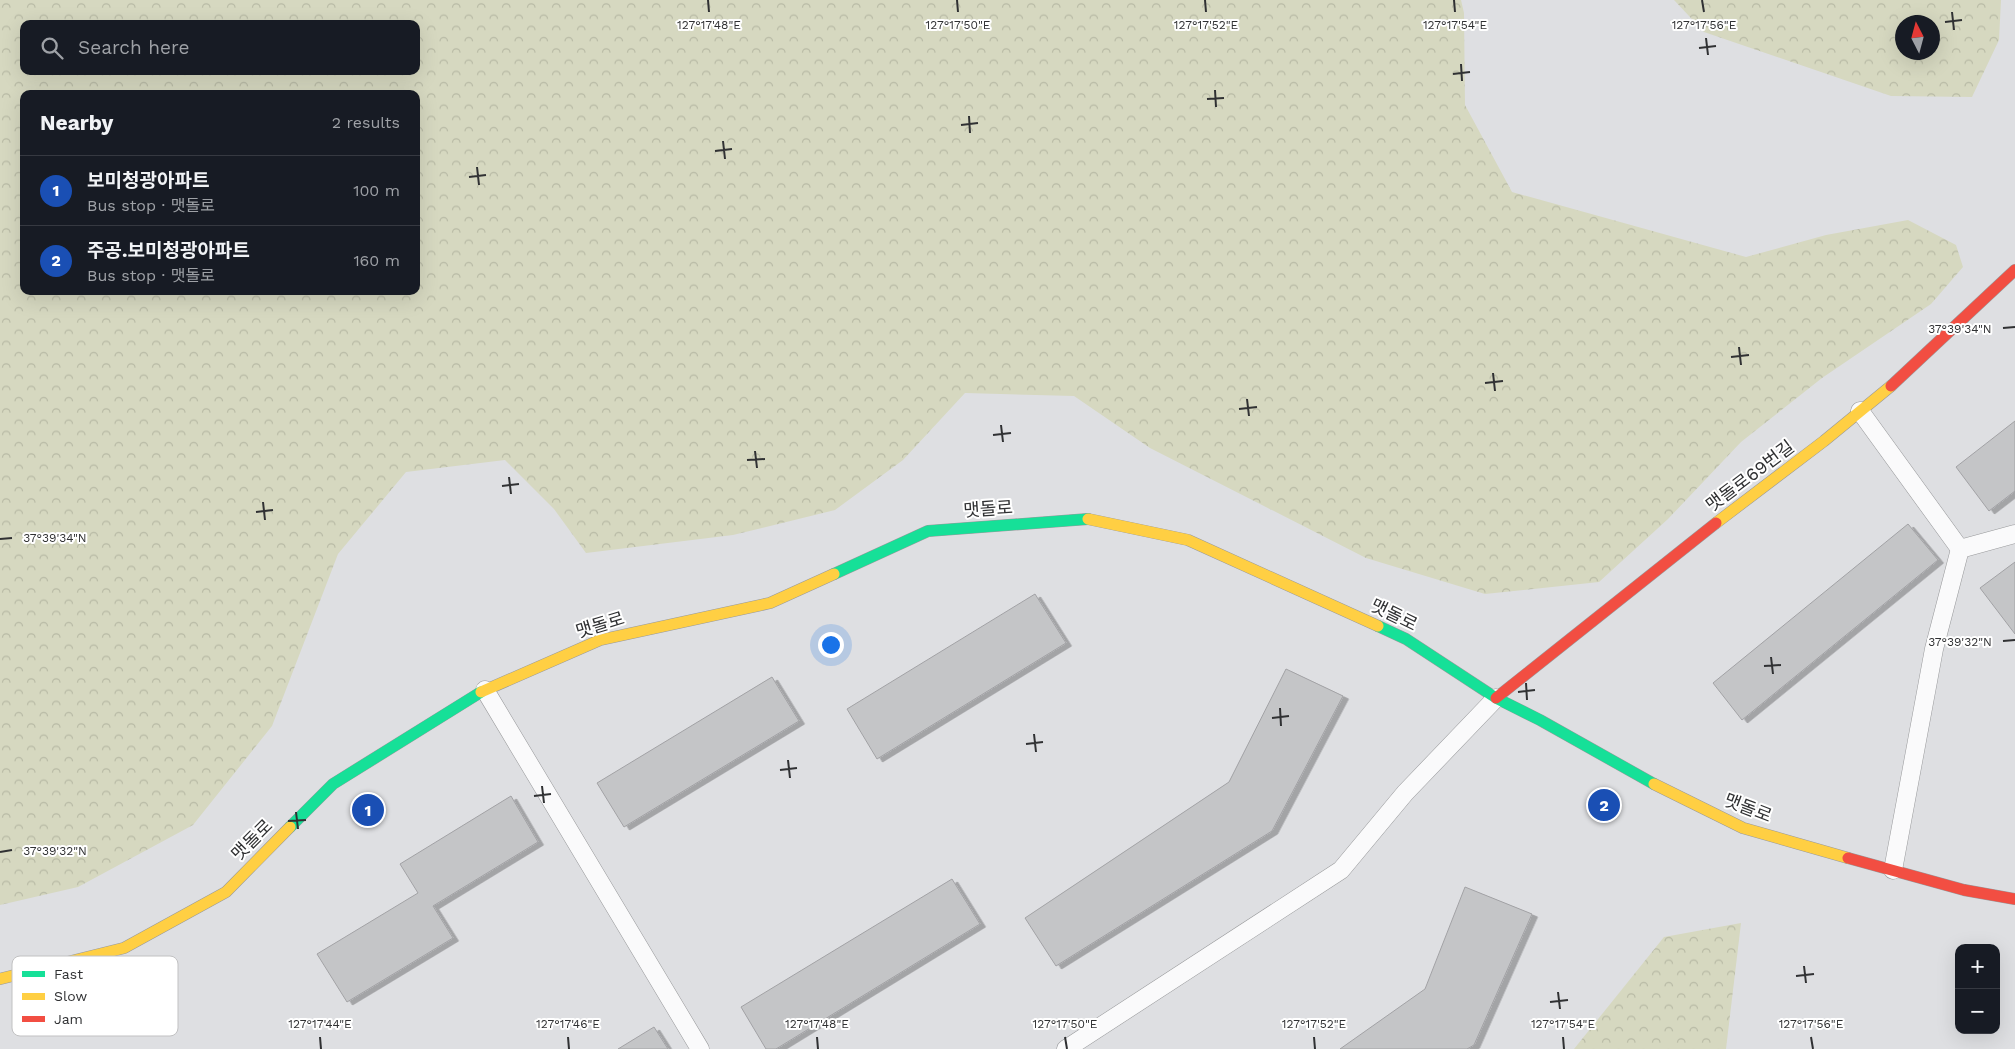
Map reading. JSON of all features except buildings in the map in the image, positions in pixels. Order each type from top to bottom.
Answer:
[{"type":"street","name":"맷돌로69번길","points":[[1496,698],[1892,385],[2015,270]]},
{"type":"street","name":"맷돌로","points":[[91,956],[124,948],[226,892],[333,784],[485,690],[600,640],[770,603],[928,531],[1089,519],[1188,540],[1406,639],[1496,698],[1540,720],[1639,777],[1743,828],[1964,890],[2015,899]]},
{"type":"lane","points":[[1860,411],[1960,549]]},
{"type":"lane","points":[[1960,549],[2015,534]]},
{"type":"lane","points":[[1893,870],[1934,649],[1960,549]]},
{"type":"lane","points":[[485,690],[700,1049]]},
{"type":"lane","points":[[1066,1049],[1340,870],[1405,793],[1496,698]]},
{"type":"green space","points":[[0,0],[1461,0],[1464,13],[1465,105],[1512,192],[1746,257],[1826,235],[1908,220],[1956,245],[1963,267],[1931,304],[1822,378],[1741,442],[1668,519],[1599,582],[1485,594],[1366,558],[1150,448],[1074,396],[965,393],[903,460],[835,510],[733,535],[586,553],[554,509],[505,460],[406,472],[338,554],[272,726],[193,825],[78,887],[0,905]]},
{"type":"green space","points":[[1674,0],[2001,0],[1999,40],[1972,97],[1891,96],[1704,32]]},
{"type":"green space","points":[[1741,923],[1726,1049],[1574,1049],[1664,937]]},
{"type":"traffic: fast","points":[[834,574],[928,531],[1088,519]]},
{"type":"traffic: fast","points":[[1378,626],[1406,639],[1496,698],[1540,720],[1654,784]]},
{"type":"traffic: fast","points":[[290,827],[333,784],[481,692]]},
{"type":"traffic: slow","points":[[1716,523],[1824,441],[1891,386]]},
{"type":"traffic: slow","points":[[1088,519],[1188,540],[1378,626]]},
{"type":"traffic: slow","points":[[481,692],[600,640],[770,603],[834,574]]},
{"type":"traffic: slow","points":[[1654,784],[1743,828],[1848,858]]},
{"type":"traffic: slow","points":[[92,956],[124,948],[226,892],[290,827]]},
{"type":"traffic: slow","points":[[0,979],[12,976]]},
{"type":"traffic: jam","points":[[1891,386],[2015,270]]},
{"type":"traffic: jam","points":[[1496,698],[1716,523]]},
{"type":"traffic: jam","points":[[1848,858],[1964,890],[2015,899]]},
{"type":"place","name":"주공.보미청광아파트","points":[[1604,805]]},
{"type":"place","name":"보미청광아파트","points":[[368,810]]}]
